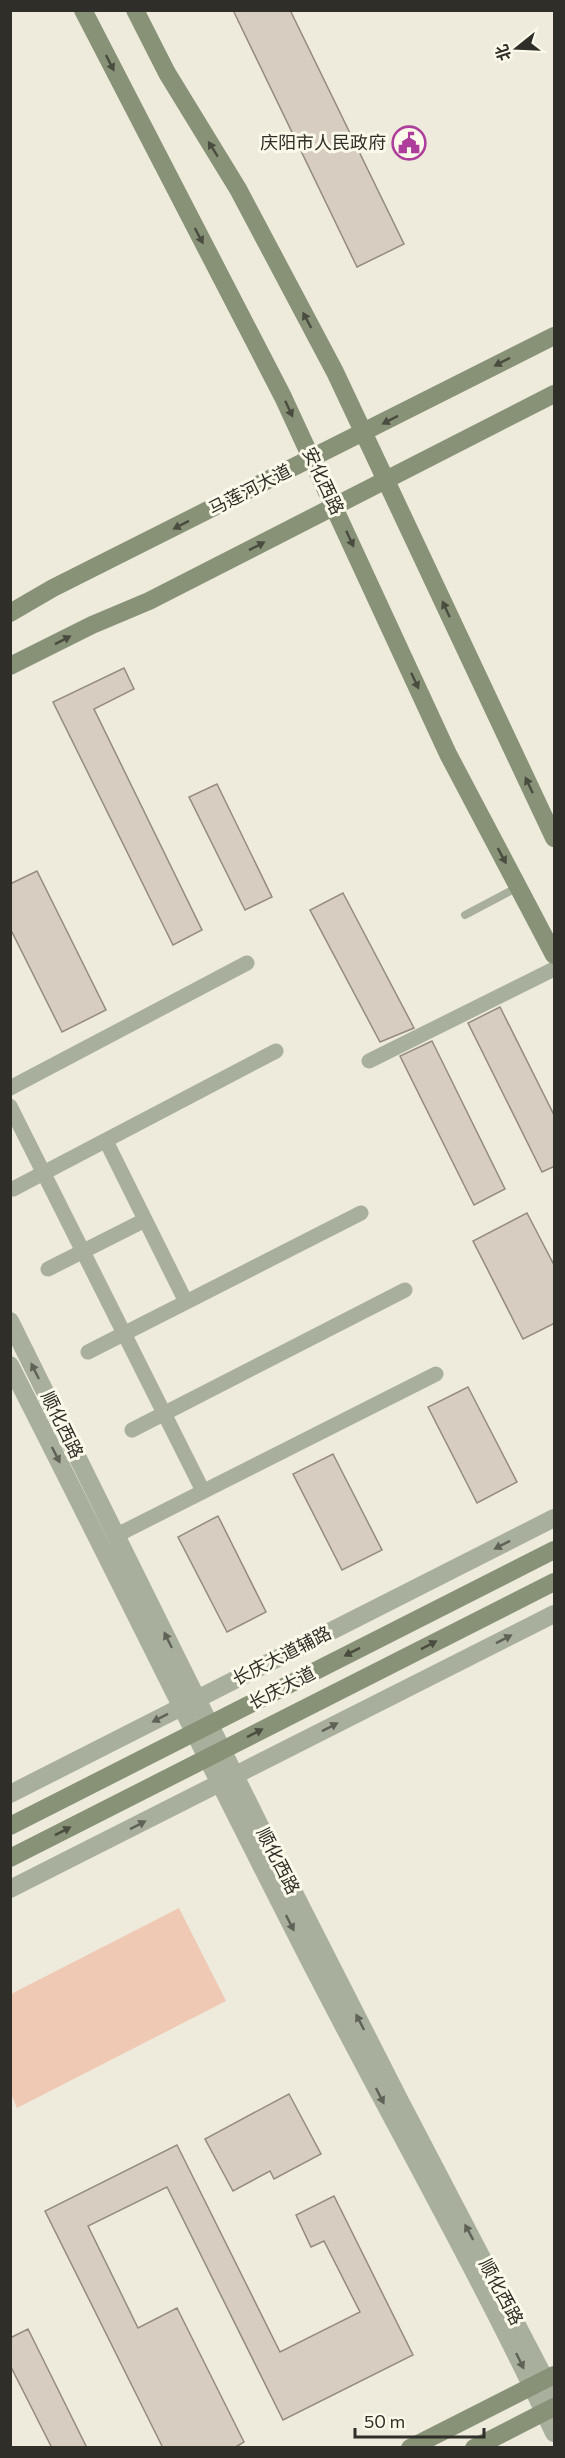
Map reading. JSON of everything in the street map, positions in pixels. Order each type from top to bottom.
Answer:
[{"type":"main road","name":"安化西路","points":[[83,10],[283,397],[448,754],[555,955]]},
{"type":"main road","points":[[135,10],[167,73],[238,189],[364,432],[555,838]]},
{"type":"main road","name":"马莲河大道","points":[[10,613],[53,588],[555,336]]},
{"type":"main road","points":[[10,666],[92,625],[149,601],[555,394]]},
{"type":"main road","name":"长庆大道","points":[[10,1826],[555,1550]]},
{"type":"main road","name":"长庆大道","points":[[10,1858],[555,1582]]},
{"type":"main road","points":[[410,2448],[547,2384]]},
{"type":"main road","points":[[474,2448],[550,2409]]},
{"type":"street","points":[[10,1088],[247,963]]},
{"type":"street","points":[[369,1062],[555,969]]},
{"type":"street","points":[[13,1190],[276,1051]]},
{"type":"street","points":[[10,1106],[203,1491]]},
{"type":"street","points":[[106,1141],[186,1302]]},
{"type":"street","points":[[88,1352],[361,1213]]},
{"type":"street","points":[[48,1269],[145,1220]]},
{"type":"street","points":[[132,1430],[405,1290]]},
{"type":"street","name":"顺化西路","points":[[10,1321],[117,1535],[190,1703]]},
{"type":"street","name":"顺化西路","points":[[10,1365],[399,2099],[547,2384],[555,2433]]},
{"type":"street","points":[[117,1535],[436,1374]]},
{"type":"street","name":"长庆大道辅路","points":[[10,1794],[555,1518]]},
{"type":"street","points":[[10,1889],[555,1614]]},
{"type":"lane","points":[[465,915],[519,887]]},
{"type":"shaded area","points":[[179,1908],[226,2001],[17,2108],[11,2094],[11,1994]]},
{"type":"building","points":[[233,10],[290,10],[404,244],[357,267]]},
{"type":"building","points":[[124,668],[134,689],[94,709],[202,930],[173,945],[53,702]]},
{"type":"building","points":[[217,784],[272,897],[245,910],[189,797]]},
{"type":"building","points":[[37,871],[106,1010],[62,1032],[10,928],[10,884]]},
{"type":"building","points":[[343,893],[414,1028],[380,1042],[310,910]]},
{"type":"building","points":[[500,1007],[555,1117],[555,1166],[542,1172],[468,1023]]},
{"type":"building","points":[[432,1041],[505,1189],[474,1205],[400,1056]]},
{"type":"building","points":[[527,1213],[555,1267],[555,1323],[523,1339],[473,1241]]},
{"type":"building","points":[[468,1387],[517,1482],[477,1503],[428,1407]]},
{"type":"building","points":[[333,1454],[382,1550],[342,1570],[293,1474]]},
{"type":"building","points":[[218,1516],[266,1612],[227,1632],[178,1537]]},
{"type":"building","points":[[289,2094],[321,2154],[274,2179],[270,2171],[233,2191],[205,2139]]},
{"type":"building","points":[[177,2145],[280,2352],[360,2312],[324,2241],[311,2247],[296,2215],[334,2196],[413,2355],[283,2420],[167,2187],[88,2226],[138,2328],[177,2308],[244,2442],[234,2448],[163,2448],[45,2211]]},
{"type":"building","points":[[28,2329],[87,2448],[52,2448],[10,2365],[10,2338]]},
{"type":"place","name":"庆阳市人民政府","points":[[409,143]]}]
